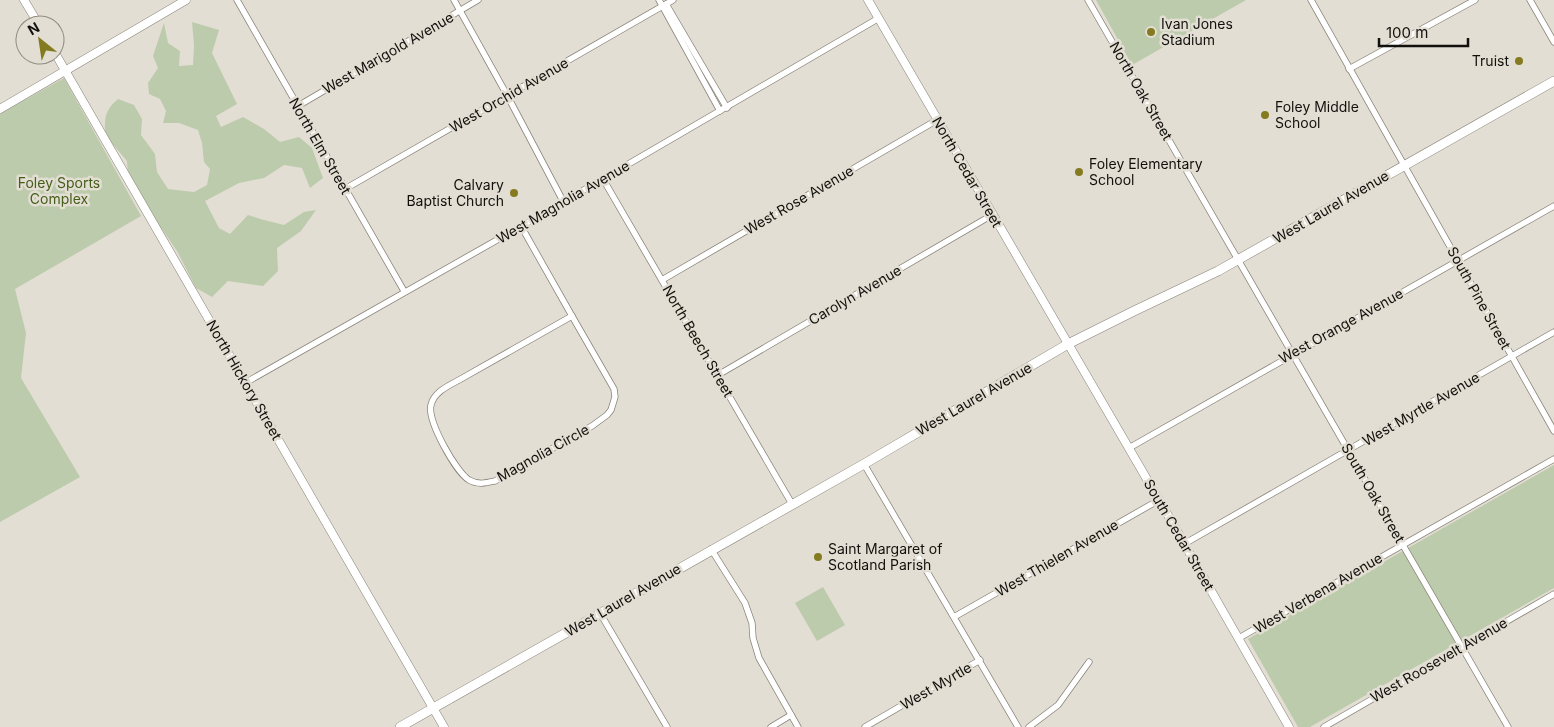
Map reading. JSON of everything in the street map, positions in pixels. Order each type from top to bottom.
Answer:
[{"type":"main road","name":"West Laurel Avenue","points":[[400,727],[864,464],[1068,344],[1239,260],[1554,81]]},
{"type":"street","points":[[24,0],[33,15]]},
{"type":"street","points":[[0,109],[186,0]]},
{"type":"street","name":"North Elm Street","points":[[237,0],[404,291]]},
{"type":"street","points":[[454,0],[508,95],[563,201]]},
{"type":"street","name":"West Marigold Avenue","points":[[298,106],[478,0]]},
{"type":"street","points":[[659,0],[664,5],[726,108]]},
{"type":"street","name":"West Orchid Avenue","points":[[345,189],[673,0]]},
{"type":"street","name":"North Cedar Street","points":[[868,0],[1068,344]]},
{"type":"street","name":"North Oak Street","points":[[1088,0],[1239,260]]},
{"type":"street","name":"South Pine Street","points":[[1311,0],[1554,431]]},
{"type":"street","points":[[1349,69],[1475,0]]},
{"type":"street","points":[[1530,0],[1554,42]]},
{"type":"street","points":[[664,5],[720,111]]},
{"type":"street","name":"West Magnolia Avenue","points":[[245,383],[603,179],[879,18]]},
{"type":"street","name":"North Hickory Street","points":[[62,65],[444,727]]},
{"type":"street","name":"West Rose Avenue","points":[[662,280],[937,120]]},
{"type":"street","name":"North Beech Street","points":[[603,179],[792,504]]},
{"type":"street","name":"West Orange Avenue","points":[[1129,448],[1554,206]]},
{"type":"street","name":"Carolyn Avenue","points":[[718,375],[992,215]]},
{"type":"street","name":"Magnolia Circle","points":[[521,226],[611,383],[615,397],[612,410],[592,426],[495,480],[482,484],[468,480],[433,425],[430,411],[434,398],[443,389],[572,316]]},
{"type":"street","name":"South Oak Street","points":[[1239,260],[1508,727]]},
{"type":"street","name":"West Myrtle Avenue","points":[[1184,544],[1554,332]]},
{"type":"street","name":"South Cedar Street","points":[[1068,344],[1289,727]]},
{"type":"street","name":"West Verbena Avenue","points":[[1239,638],[1554,459]]},
{"type":"street","points":[[864,464],[1018,727]]},
{"type":"street","name":"West Thielen Avenue","points":[[954,617],[1159,500]]},
{"type":"street","points":[[712,549],[748,610],[756,651],[798,727]]},
{"type":"street","name":"West Roosevelt Avenue","points":[[1324,727],[1554,594]]},
{"type":"street","points":[[600,613],[668,727]]},
{"type":"street","name":"West Myrtle","points":[[865,727],[980,660]]},
{"type":"street","points":[[1029,727],[1058,705],[1089,662]]},
{"type":"street","points":[[771,727],[791,715]]},
{"type":"green space","name":"Ivan Jones Stadium","points":[[1096,0],[1246,0],[1132,65]]},
{"type":"green space","points":[[192,22],[219,30],[212,53],[237,104],[216,116],[221,127],[243,117],[264,129],[280,142],[299,137],[312,148],[323,178],[310,188],[302,168],[284,165],[264,178],[239,183],[205,201],[219,228],[230,234],[248,215],[284,225],[304,212],[316,210],[301,231],[277,248],[278,271],[263,286],[228,281],[212,297],[196,288],[177,251],[162,229],[140,206],[128,175],[127,161],[105,135],[106,115],[113,103],[118,99],[134,105],[142,119],[141,135],[155,154],[157,172],[168,189],[194,192],[207,185],[210,169],[204,162],[202,143],[198,130],[179,123],[163,123],[166,111],[160,99],[149,94],[148,83],[158,68],[153,56],[164,23],[168,43],[180,51],[179,66],[193,65]]},
{"type":"green space","name":"Foley Sports Complex","points":[[64,78],[141,216],[15,289],[26,333],[21,378],[80,477],[0,522],[0,114]]},
{"type":"green space","points":[[1554,465],[1554,588],[1310,727],[1298,727],[1248,639]]},
{"type":"green space","points":[[823,587],[845,625],[817,641],[795,603]]},
{"type":"place","name":"Ivan Jones Stadium","points":[[1151,32]]},
{"type":"place","name":"Truist","points":[[1519,61]]},
{"type":"place","name":"Foley Middle School","points":[[1265,115]]},
{"type":"place","name":"Foley Elementary School","points":[[1079,172]]},
{"type":"place","name":"Calvary Baptist Church","points":[[514,193]]},
{"type":"place","name":"Saint Margaret of Scotland Parish","points":[[818,557]]}]
